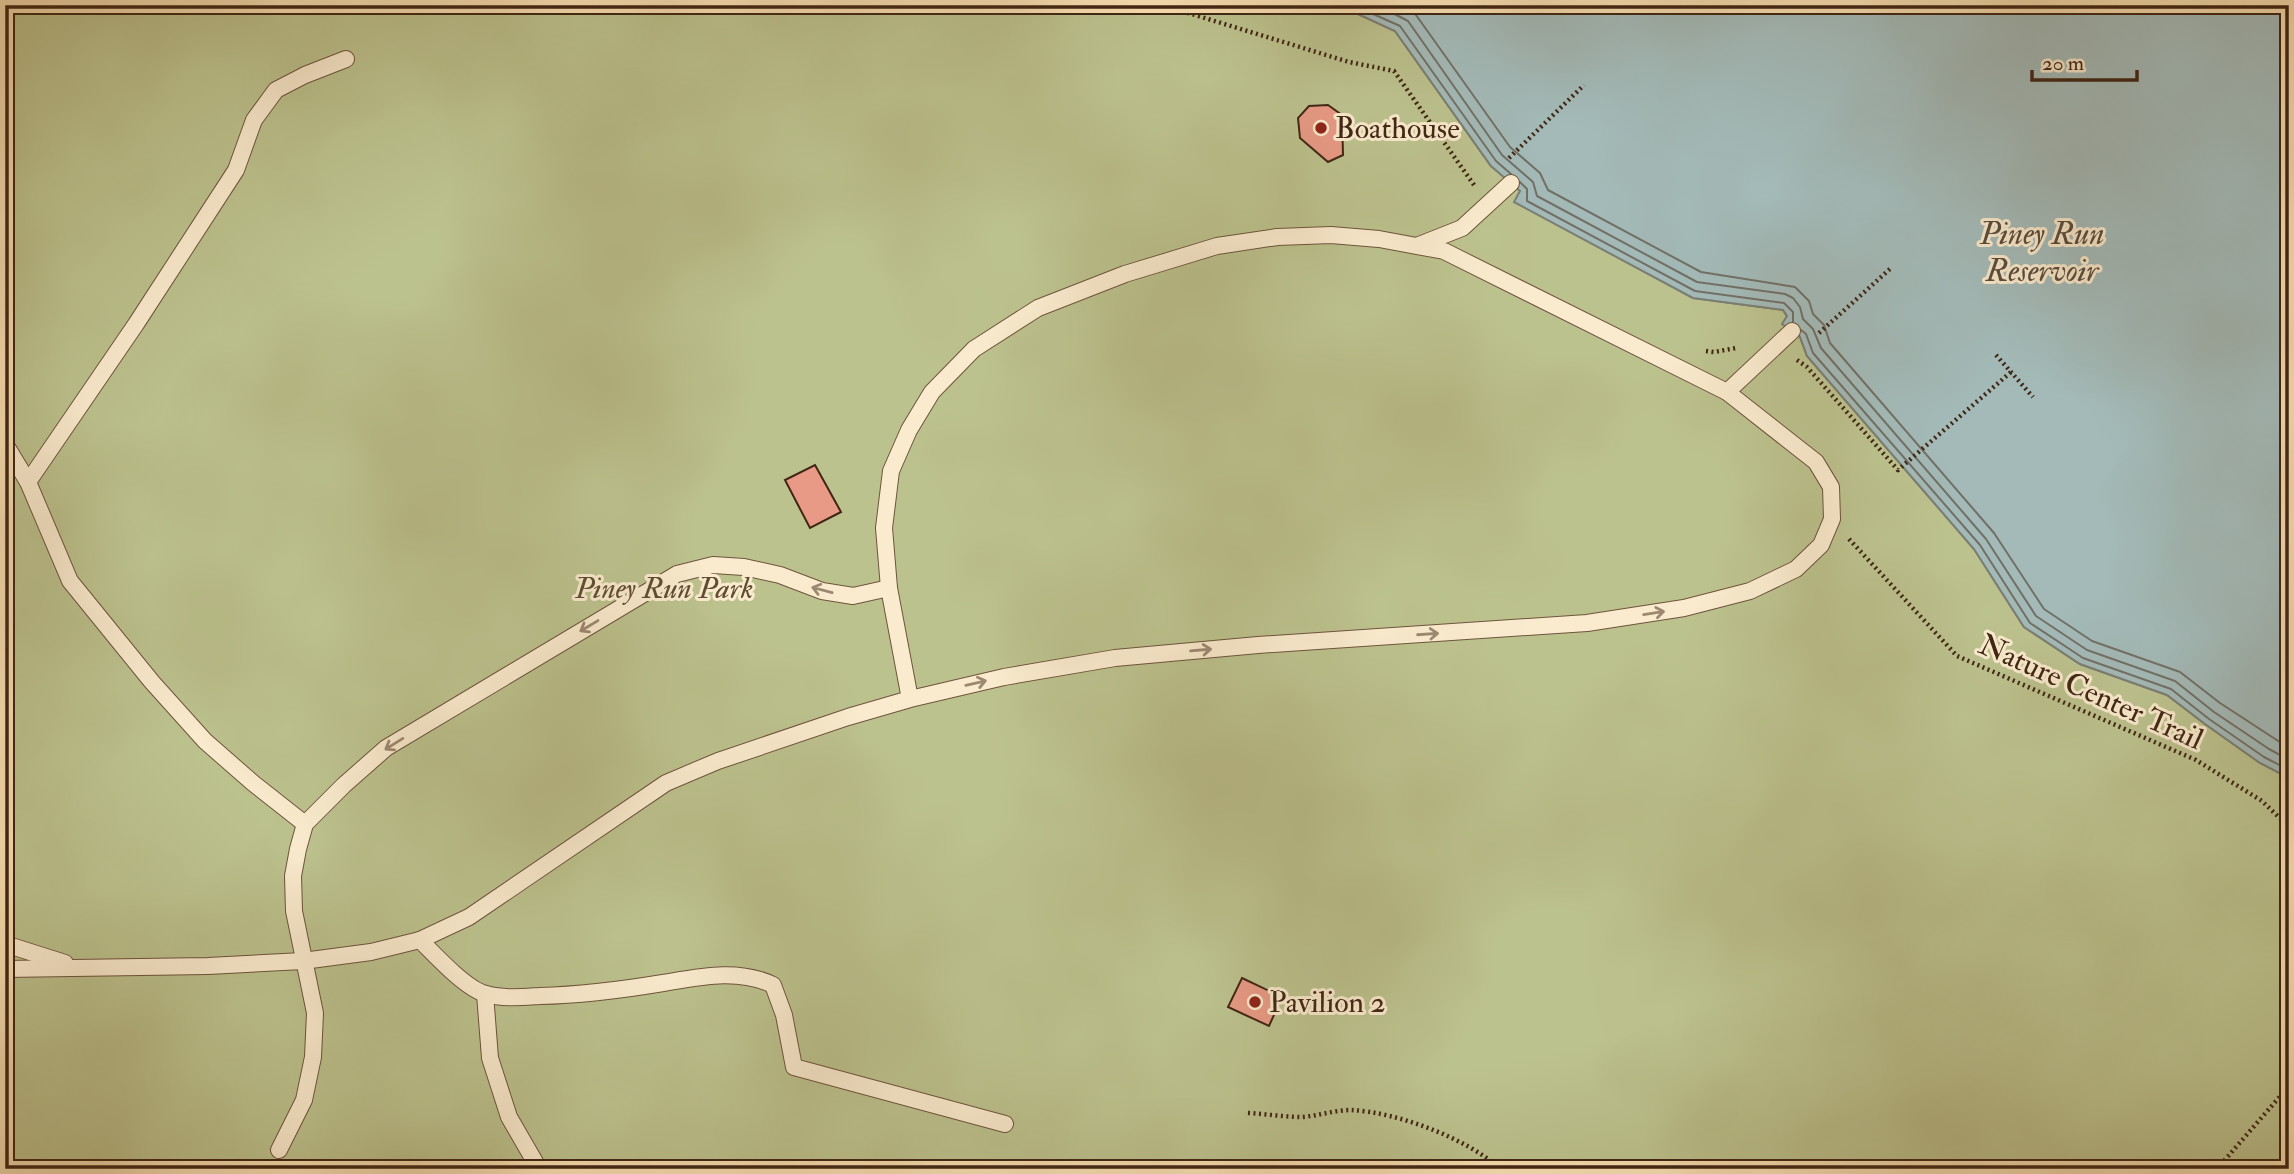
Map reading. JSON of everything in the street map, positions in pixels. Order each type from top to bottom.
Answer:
[{"type":"lane","points":[[28,482],[136,324],[236,170],[254,120],[276,90],[346,59]]},
{"type":"lane","points":[[1418,246],[1462,228],[1511,183]]},
{"type":"lane","points":[[5,969],[208,966],[303,961],[371,952],[420,940],[469,916],[666,783],[718,761],[910,699],[1004,677],[1115,659],[1258,645],[1587,623],[1684,608],[1750,591],[1796,569],[1821,545],[1832,519],[1832,487],[1816,462],[1727,392],[1444,251],[1331,234],[1276,237],[1217,246],[1125,274],[1038,308],[974,349],[932,392],[909,430],[891,471],[884,528],[889,588],[910,699]]},
{"type":"lane","points":[[1727,392],[1792,331]]},
{"type":"lane","points":[[5,444],[28,482],[70,581],[152,682],[205,741],[305,824]]},
{"type":"lane","points":[[279,1150],[304,1100],[313,1057],[315,1013],[294,911],[293,876],[305,824],[344,785],[386,748],[677,574],[713,565],[734,566],[780,575],[822,591],[853,596],[889,588]]},
{"type":"lane","points":[[420,940],[452,971],[485,994],[519,997],[596,994],[708,976],[736,975],[761,979],[773,985],[777,995],[784,1015],[794,1067],[1005,1124]]},
{"type":"lane","points":[[5,944],[77,967]]},
{"type":"lane","points":[[485,994],[490,1058],[509,1117],[539,1169]]},
{"type":"path","points":[[1173,5],[1185,12],[1349,62],[1394,71],[1489,206]]},
{"type":"path","points":[[1506,161],[1584,85]]},
{"type":"path","points":[[1812,339],[1891,268]]},
{"type":"path","points":[[1779,344],[1807,366],[1898,470],[2011,372]]},
{"type":"path","points":[[1703,350],[1714,352],[1744,347]]},
{"type":"path","points":[[1996,355],[2033,397]]},
{"type":"path","name":"Nature Center Trail","points":[[1832,519],[1957,656],[2196,760],[2262,801],[2289,827]]},
{"type":"path","points":[[2217,1169],[2289,1086]]},
{"type":"path","points":[[1248,1113],[1304,1117],[1351,1110],[1393,1117],[1441,1134],[1489,1158],[1500,1169]]},
{"type":"green space","name":"Piney Run Park","points":[[5,5],[1329,5],[1358,14],[1395,31],[1491,166],[1521,191],[1515,202],[1693,298],[1783,310],[1800,337],[1807,356],[1974,549],[2024,627],[2080,664],[2167,695],[2260,763],[2289,778],[2289,1169],[5,1169]]},
{"type":"water","name":"Piney Run Reservoir","points":[[1329,5],[2289,5],[2289,778],[2260,763],[2167,695],[2080,664],[2024,627],[1974,549],[1807,356],[1800,337],[1782,324],[1787,316],[1783,310],[1693,298],[1514,202],[1520,191],[1491,166],[1395,31],[1358,14]]},
{"type":"building","name":"Boathouse","points":[[1328,105],[1342,115],[1343,155],[1328,162],[1300,138],[1298,118],[1309,106]]},
{"type":"building","points":[[815,465],[841,512],[810,528],[785,480]]},
{"type":"building","name":"Pavilion 2","points":[[1242,978],[1282,997],[1269,1026],[1228,1007]]},
{"type":"place","name":"Boathouse","points":[[1321,128]]},
{"type":"place","name":"Pavilion 2","points":[[1255,1002]]}]
